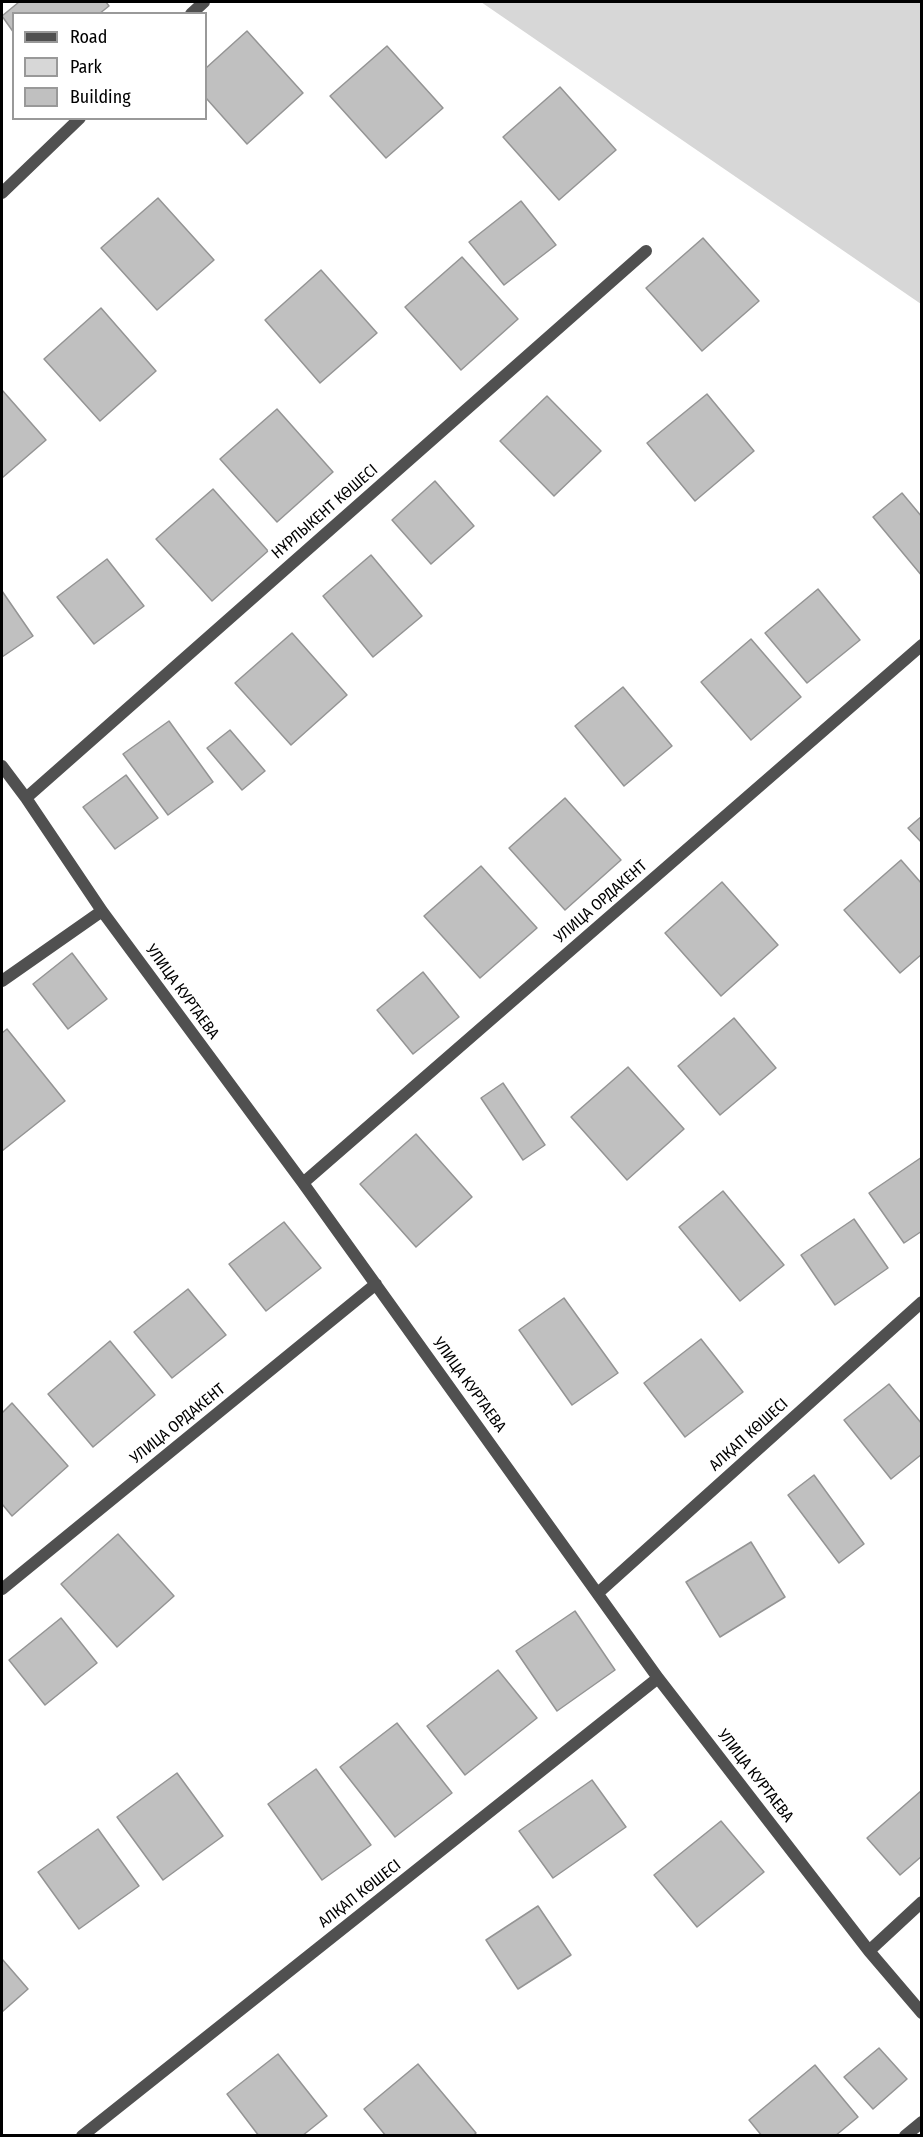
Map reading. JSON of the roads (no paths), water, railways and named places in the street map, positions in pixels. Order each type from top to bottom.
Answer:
[{"type":"street","points":[[2,193],[79,120]]},
{"type":"street","name":"НҰРЛЫКЕНТ КӨШЕСІ","points":[[26,798],[646,252]]},
{"type":"street","name":"УЛИЦА ОРДАКЕНТ","points":[[303,1183],[921,645]]},
{"type":"street","name":"УЛИЦА КУРТАЕВА","points":[[2,766],[102,911],[303,1183],[658,1678],[869,1951],[921,2013]]},
{"type":"street","points":[[2,981],[102,911]]},
{"type":"street","name":"УЛИЦА ОРДАКЕНТ","points":[[2,1589],[376,1284]]},
{"type":"street","name":"АЛҚАП КӨШЕСІ","points":[[598,1593],[921,1302]]},
{"type":"street","name":"АЛҚАП КӨШЕСІ","points":[[82,2136],[658,1678]]},
{"type":"street","points":[[869,1951],[921,1902]]},
{"type":"street","points":[[905,2136],[921,2122]]}]
